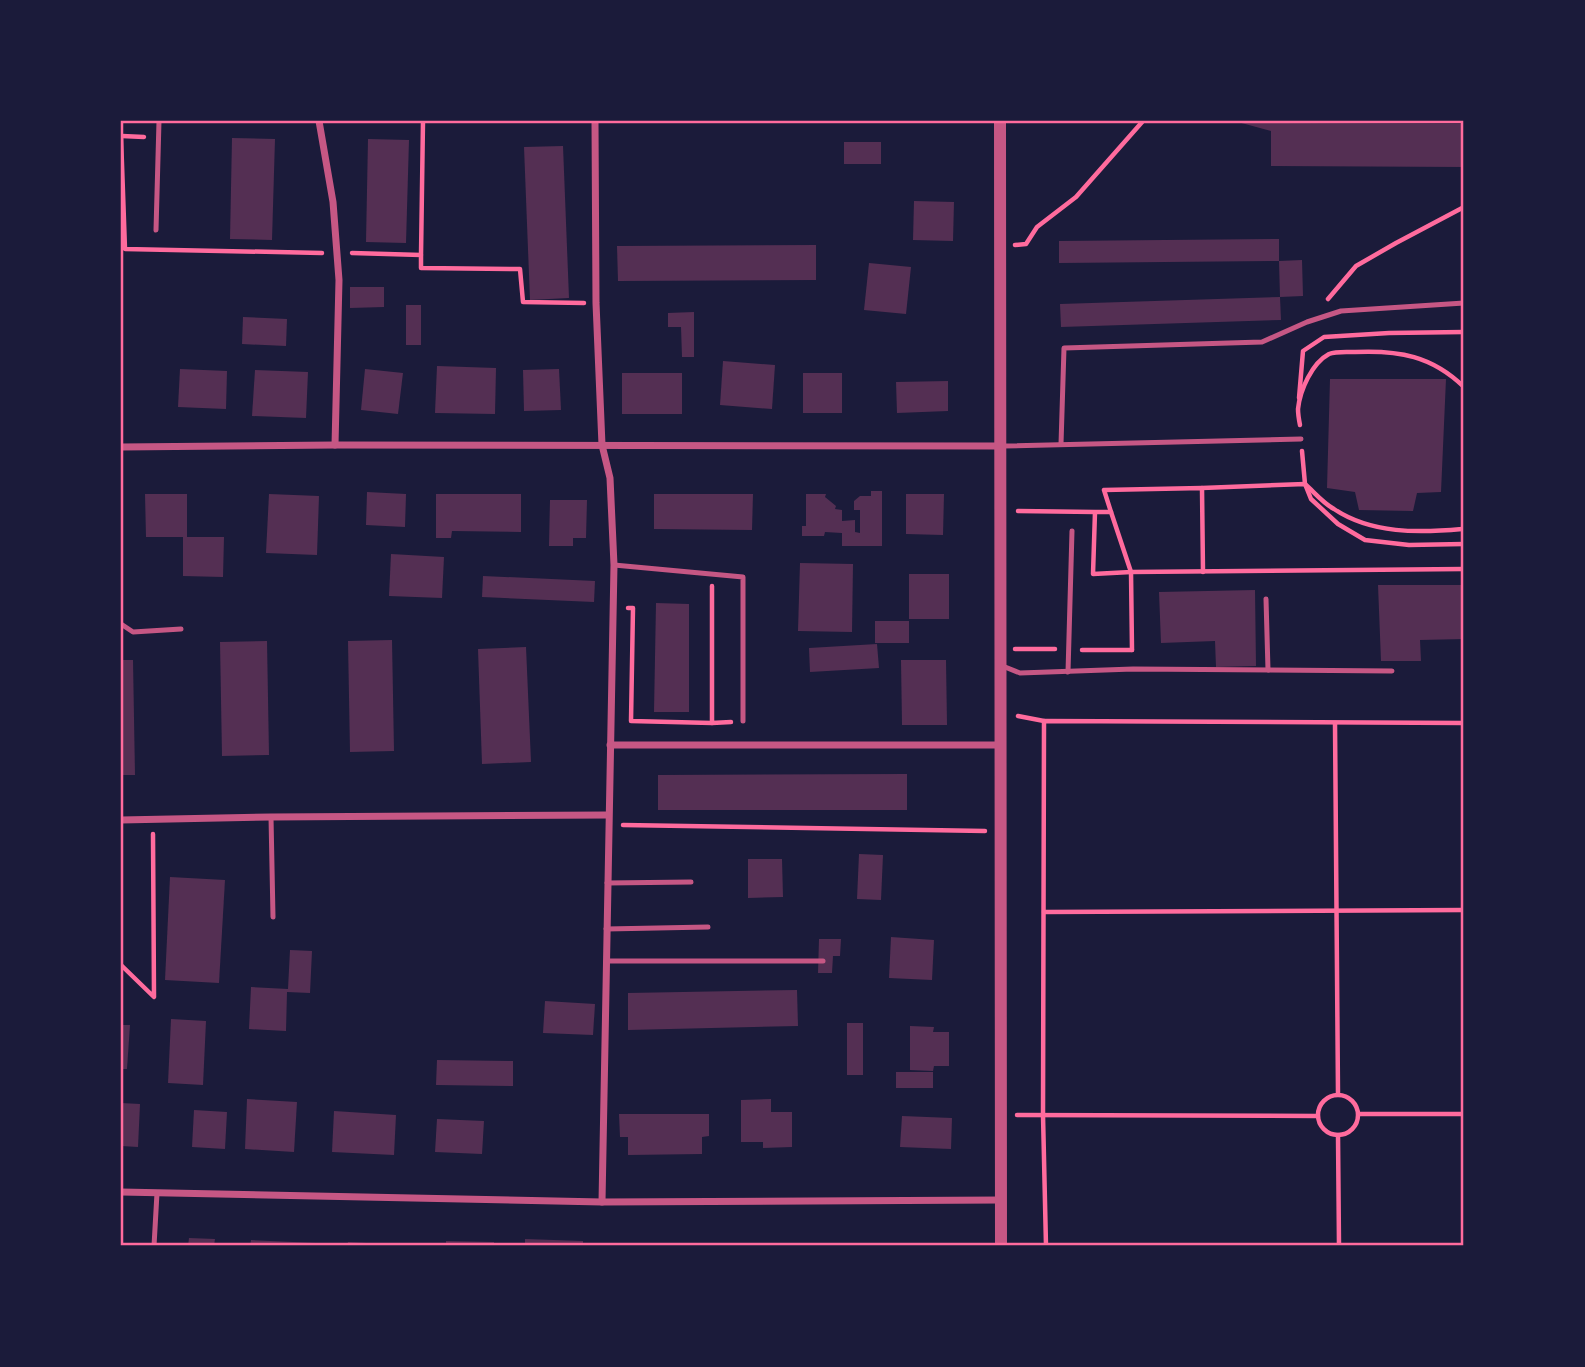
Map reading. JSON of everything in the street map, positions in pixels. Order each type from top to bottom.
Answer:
[{"type":"street","points":[[318,121],[333,202],[339,280],[335,445]]},
{"type":"street","points":[[595,121],[596,303],[602,445],[610,478],[614,565],[602,1202]]},
{"type":"street","points":[[1000,121],[1001,1246]]},
{"type":"street","points":[[121,447],[999,446]]},
{"type":"street","points":[[610,745],[1000,745]]},
{"type":"street","points":[[121,820],[608,815]]},
{"type":"street","points":[[121,1192],[602,1202],[1001,1200]]},
{"type":"lane","points":[[156,230],[159,121]]},
{"type":"lane","points":[[1061,444],[1064,348],[1262,342],[1307,322],[1341,311],[1464,303]]},
{"type":"lane","points":[[999,446],[1301,439]]},
{"type":"lane","points":[[1068,672],[1072,531]]},
{"type":"lane","points":[[614,565],[743,577],[743,721]]},
{"type":"lane","points":[[1266,599],[1268,670]]},
{"type":"lane","points":[[121,624],[133,632],[181,629]]},
{"type":"lane","points":[[1000,665],[1020,673],[1133,669],[1392,670]]},
{"type":"lane","points":[[271,817],[273,917]]},
{"type":"lane","points":[[607,883],[691,883]]},
{"type":"lane","points":[[606,929],[708,927]]},
{"type":"lane","points":[[606,961],[822,961]]},
{"type":"lane","points":[[155,1246],[157,1193]]},
{"type":"path","points":[[421,255],[423,121]]},
{"type":"path","points":[[1000,246],[1026,244],[1037,227],[1076,197],[1143,121]]},
{"type":"path","points":[[121,135],[159,138]]},
{"type":"path","points":[[1307,322],[1356,266],[1464,206]]},
{"type":"path","points":[[1464,332],[1324,337],[1303,351],[1298,408],[1305,484],[1311,499],[1338,524],[1366,540],[1409,545],[1464,544]]},
{"type":"path","points":[[1298,408],[1315,365],[1331,353],[1377,351],[1429,361],[1452,375],[1464,387]]},
{"type":"path","points":[[1132,650],[1131,572],[1104,490],[1305,484],[1334,509],[1364,525],[1390,530],[1449,530],[1462,529],[1464,526]]},
{"type":"path","points":[[1202,488],[1203,572]]},
{"type":"path","points":[[1095,512],[1111,512]]},
{"type":"path","points":[[1131,572],[1464,569]]},
{"type":"path","points":[[712,575],[712,723]]},
{"type":"path","points":[[613,608],[633,608],[631,721],[743,721]]},
{"type":"path","points":[[1000,713],[1044,721],[1464,723]]},
{"type":"path","points":[[1044,721],[1043,1115],[1046,1246]]},
{"type":"path","points":[[1335,723],[1338,1094]]},
{"type":"path","points":[[121,965],[154,997],[153,819]]},
{"type":"path","points":[[608,825],[1000,832]]},
{"type":"path","points":[[1044,912],[1464,910]]},
{"type":"path","points":[[1338,1094],[1353,1101],[1359,1114],[1355,1127],[1338,1135],[1332,1135],[1322,1127],[1317,1116],[1321,1102],[1338,1094]]},
{"type":"path","points":[[1359,1114],[1464,1114]]},
{"type":"path","points":[[1001,1115],[1317,1116]]},
{"type":"path","points":[[1338,1135],[1339,1246]]},
{"type":"building","points":[[1234,121],[1464,124],[1464,167],[1271,166],[1271,131]]},
{"type":"building","points":[[232,138],[275,139],[272,240],[230,239]]},
{"type":"building","points":[[368,139],[409,140],[406,243],[366,242]]},
{"type":"building","points":[[844,142],[881,142],[881,164],[844,164]]},
{"type":"building","points":[[563,146],[569,298],[530,300],[524,147]]},
{"type":"building","points":[[914,201],[954,202],[953,241],[913,240]]},
{"type":"building","points":[[1279,239],[1279,261],[1059,263],[1059,241]]},
{"type":"building","points":[[816,245],[816,280],[618,281],[617,246]]},
{"type":"building","points":[[1302,260],[1303,296],[1280,297],[1279,261]]},
{"type":"building","points":[[869,263],[911,267],[906,314],[864,310]]},
{"type":"building","points":[[350,287],[384,287],[384,307],[350,308]]},
{"type":"building","points":[[1280,297],[1281,320],[1061,327],[1060,304]]},
{"type":"building","points":[[406,305],[421,305],[421,345],[406,345]]},
{"type":"building","points":[[694,312],[694,357],[682,357],[681,327],[668,327],[668,313]]},
{"type":"building","points":[[243,317],[287,319],[286,346],[242,344]]},
{"type":"building","points":[[723,361],[775,365],[772,409],[720,405]]},
{"type":"building","points":[[437,366],[496,368],[495,414],[435,413]]},
{"type":"building","points":[[180,369],[227,371],[226,409],[178,407]]},
{"type":"building","points":[[365,369],[403,373],[398,414],[361,410]]},
{"type":"building","points":[[559,369],[561,410],[524,411],[523,370]]},
{"type":"building","points":[[255,370],[308,372],[306,418],[252,416]]},
{"type":"building","points":[[622,373],[682,373],[682,414],[622,414]]},
{"type":"building","points":[[803,373],[842,373],[842,413],[803,413]]},
{"type":"building","points":[[1330,379],[1446,379],[1441,492],[1417,493],[1413,511],[1359,510],[1355,492],[1327,488]]},
{"type":"building","points":[[948,381],[948,411],[897,413],[896,382]]},
{"type":"building","points":[[871,491],[882,491],[882,546],[842,546],[842,533],[825,532],[824,536],[802,536],[802,526],[806,526],[806,494],[826,494],[825,497],[836,506],[835,509],[842,510],[842,521],[855,520],[855,532],[860,533],[860,510],[854,510],[854,501],[860,496],[871,496]]},
{"type":"building","points":[[367,492],[406,494],[405,527],[366,525]]},
{"type":"building","points":[[145,494],[187,494],[187,537],[224,537],[223,577],[183,576],[183,537],[146,537]]},
{"type":"building","points":[[269,494],[319,496],[317,555],[266,553]]},
{"type":"building","points":[[436,494],[521,494],[521,532],[452,531],[451,538],[436,538]]},
{"type":"building","points":[[654,494],[753,494],[752,530],[654,529]]},
{"type":"building","points":[[906,494],[944,494],[943,535],[906,534]]},
{"type":"building","points":[[550,500],[587,500],[586,538],[573,538],[573,546],[549,546]]},
{"type":"building","points":[[391,554],[444,557],[442,598],[389,596]]},
{"type":"building","points":[[800,563],[853,564],[852,632],[798,631]]},
{"type":"building","points":[[909,574],[949,574],[949,619],[909,619]]},
{"type":"building","points":[[483,576],[595,581],[594,602],[482,597]]},
{"type":"building","points":[[1378,585],[1464,585],[1464,639],[1420,640],[1421,661],[1381,661]]},
{"type":"building","points":[[1255,590],[1256,666],[1216,667],[1215,641],[1161,643],[1159,592]]},
{"type":"building","points":[[656,603],[689,604],[689,712],[654,712]]},
{"type":"building","points":[[875,621],[909,621],[909,643],[875,643]]},
{"type":"building","points":[[392,640],[394,751],[350,752],[348,641]]},
{"type":"building","points":[[267,641],[269,755],[222,756],[220,642]]},
{"type":"building","points":[[877,644],[879,668],[810,672],[809,648]]},
{"type":"building","points":[[526,647],[531,762],[482,764],[478,649]]},
{"type":"building","points":[[121,660],[133,660],[135,775],[121,775]]},
{"type":"building","points":[[901,660],[946,660],[947,725],[902,725]]},
{"type":"building","points":[[907,774],[907,810],[658,810],[658,775]]},
{"type":"building","points":[[859,854],[883,855],[881,900],[857,899]]},
{"type":"building","points":[[748,859],[782,859],[783,897],[748,898]]},
{"type":"building","points":[[170,877],[225,880],[219,983],[165,980]]},
{"type":"building","points":[[891,937],[934,940],[932,980],[889,978]]},
{"type":"building","points":[[819,939],[841,939],[840,956],[833,956],[832,973],[818,973]]},
{"type":"building","points":[[290,950],[312,951],[310,993],[287,992],[286,1031],[249,1029],[251,987],[288,989]]},
{"type":"building","points":[[797,990],[798,1026],[628,1030],[628,993]]},
{"type":"building","points":[[545,1001],[595,1004],[593,1035],[543,1033]]},
{"type":"building","points":[[171,1019],[206,1021],[203,1085],[168,1083]]},
{"type":"building","points":[[847,1023],[863,1023],[863,1075],[847,1075]]},
{"type":"building","points":[[121,1025],[130,1025],[127,1069],[121,1069]]},
{"type":"building","points":[[910,1026],[934,1027],[933,1032],[949,1032],[949,1066],[934,1066],[933,1071],[910,1070]]},
{"type":"building","points":[[437,1060],[513,1061],[513,1086],[436,1085]]},
{"type":"building","points":[[896,1072],[933,1072],[933,1088],[896,1088]]},
{"type":"building","points":[[247,1099],[297,1102],[294,1152],[245,1149]]},
{"type":"building","points":[[771,1099],[771,1112],[792,1112],[792,1147],[763,1148],[763,1142],[741,1142],[741,1100]]},
{"type":"building","points":[[121,1103],[140,1104],[138,1147],[121,1146]]},
{"type":"building","points":[[194,1110],[227,1112],[225,1149],[192,1147]]},
{"type":"building","points":[[334,1111],[396,1115],[394,1155],[332,1152]]},
{"type":"building","points":[[619,1114],[709,1114],[709,1136],[702,1137],[702,1154],[628,1155],[628,1137],[620,1137]]},
{"type":"building","points":[[902,1116],[952,1118],[951,1149],[900,1147]]},
{"type":"building","points":[[437,1119],[484,1121],[482,1154],[435,1152]]},
{"type":"building","points":[[189,1238],[215,1239],[214,1246],[188,1246]]},
{"type":"building","points":[[525,1239],[583,1241],[583,1246],[525,1246]]},
{"type":"building","points":[[251,1240],[316,1243],[316,1246],[250,1246]]},
{"type":"building","points":[[446,1241],[494,1242],[494,1246],[446,1246]]},
{"type":"building","points":[[348,1242],[386,1244],[386,1246],[347,1246]]}]
